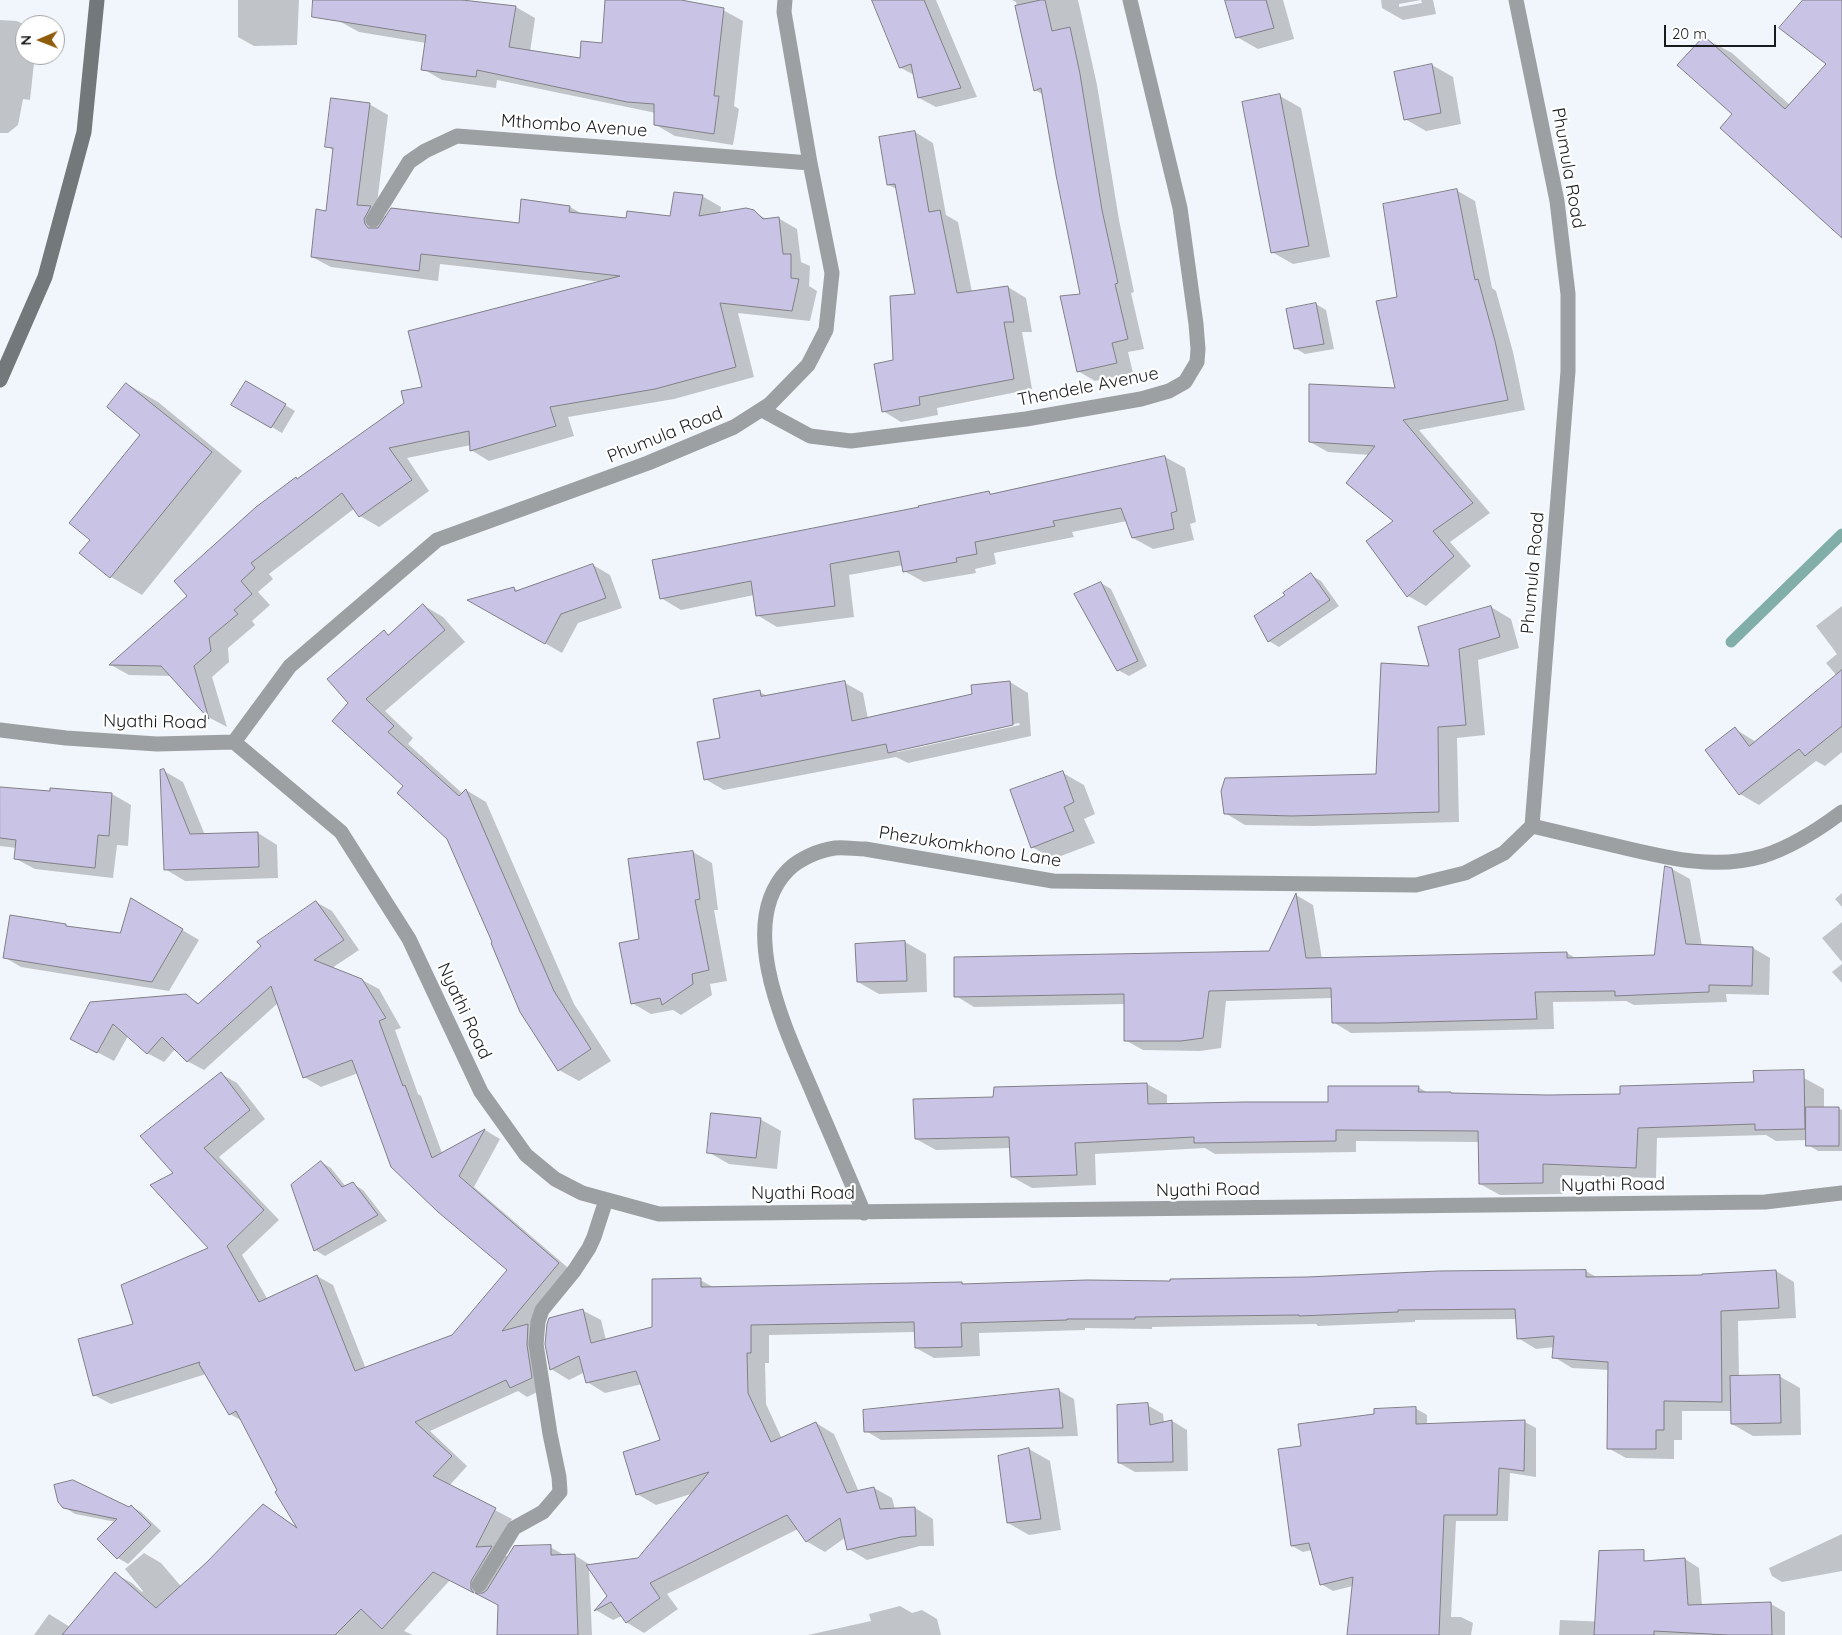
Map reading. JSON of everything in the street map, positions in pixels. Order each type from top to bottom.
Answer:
[{"type":"street","points":[[0,380],[45,277],[84,132],[97,0]]},
{"type":"street","name":"Phumula Road","points":[[234,742],[290,666],[437,540],[648,463],[734,428],[770,404],[808,365],[826,330],[832,273],[810,163],[784,12],[785,0]]},
{"type":"street","name":"Thendele Avenue","points":[[762,410],[810,436],[850,441],[1026,419],[1141,399],[1169,391],[1185,382],[1197,362],[1198,349],[1182,218],[1130,0]]},
{"type":"street","name":"Phumula Road","points":[[1516,0],[1557,201],[1568,294],[1568,371],[1532,826]]},
{"type":"street","name":"Mthombo Avenue","points":[[373,220],[409,162],[425,151],[457,136],[810,163]]},
{"type":"street","name":"Nyathi Road","points":[[0,730],[66,738],[158,744],[234,742],[341,832],[409,939],[481,1092],[526,1155],[555,1179],[582,1193],[659,1214],[1765,1202],[1842,1193]]},
{"type":"street","points":[[1532,826],[1665,858],[1695,862],[1726,863],[1763,856],[1812,834],[1842,812]]},
{"type":"street","name":"Phezukomkhono Lane","points":[[864,1212],[785,1029],[769,973],[764,947],[764,933],[770,896],[779,879],[794,864],[818,852],[834,848],[865,849],[1053,881],[1416,885],[1465,873],[1504,853],[1532,826]]},
{"type":"street","points":[[479,1585],[514,1528],[542,1512],[560,1492],[536,1344],[538,1322],[542,1310],[574,1271],[589,1248],[606,1200]]},
{"type":"building","points":[[313,0],[462,0],[516,6],[509,47],[580,58],[581,41],[602,43],[605,0],[681,0],[724,8],[714,96],[719,96],[714,134],[654,125],[654,104],[627,102],[477,70],[476,77],[421,70],[426,35],[312,17]]},
{"type":"building","points":[[872,0],[924,0],[961,88],[918,98],[911,64],[900,68]]},
{"type":"building","points":[[1045,0],[1052,31],[1070,27],[1080,74],[1102,210],[1118,283],[1115,284],[1128,339],[1112,343],[1117,363],[1077,372],[1060,296],[1080,294],[1041,88],[1034,91],[1015,6]]},
{"type":"building","points":[[1225,0],[1266,0],[1274,28],[1236,38]]},
{"type":"building","points":[[1803,0],[1842,0],[1842,238],[1720,128],[1732,114],[1677,65],[1704,36],[1785,109],[1826,64],[1779,28]]},
{"type":"building","points":[[1432,64],[1441,113],[1404,120],[1394,72]]},
{"type":"building","points":[[1280,94],[1309,246],[1271,253],[1242,102]]},
{"type":"building","points":[[331,98],[370,103],[357,205],[371,206],[364,219],[368,228],[378,228],[391,208],[519,223],[521,199],[570,206],[569,212],[626,218],[627,211],[670,216],[674,192],[703,195],[699,216],[746,208],[754,210],[763,219],[779,217],[783,254],[791,254],[791,278],[799,279],[792,311],[720,303],[736,367],[655,389],[550,407],[556,426],[470,451],[469,431],[389,448],[412,480],[359,517],[342,493],[251,563],[255,568],[241,581],[252,594],[234,610],[238,614],[209,638],[211,651],[194,666],[209,719],[161,666],[109,665],[187,596],[174,581],[256,507],[296,477],[297,479],[404,403],[401,391],[422,387],[408,331],[620,276],[421,254],[419,271],[311,257],[316,209],[326,211],[333,148],[325,147]]},
{"type":"building","points":[[915,131],[929,212],[940,210],[957,293],[1008,286],[1014,322],[1004,322],[1014,379],[919,397],[920,405],[882,412],[874,364],[893,360],[890,296],[915,294],[895,184],[887,185],[879,137]]},
{"type":"building","points":[[1457,189],[1475,280],[1478,279],[1495,341],[1508,400],[1403,420],[1473,503],[1433,531],[1454,556],[1407,597],[1366,541],[1393,521],[1346,483],[1375,446],[1309,442],[1309,384],[1395,388],[1376,301],[1397,297],[1383,204]]},
{"type":"building","points":[[1316,303],[1324,344],[1294,349],[1286,309]]},
{"type":"building","points":[[246,381],[286,404],[271,428],[231,405]]},
{"type":"building","points":[[126,383],[212,452],[110,578],[79,553],[90,540],[69,523],[140,435],[107,407]]},
{"type":"building","points":[[1165,456],[1177,511],[1171,513],[1174,529],[1132,538],[1121,508],[1053,521],[1055,526],[975,542],[977,554],[956,558],[957,562],[903,572],[899,551],[830,564],[835,606],[756,616],[751,581],[660,599],[652,560],[919,507],[989,491],[990,494]]},
{"type":"building","points":[[593,564],[606,598],[561,614],[545,644],[467,600],[514,587],[515,591]]},
{"type":"building","points":[[1311,573],[1330,600],[1268,642],[1254,616],[1285,595],[1283,593]]},
{"type":"building","points":[[1101,582],[1138,661],[1117,671],[1074,594]]},
{"type":"building","points":[[423,604],[445,630],[366,699],[394,726],[388,732],[459,796],[466,789],[554,991],[591,1049],[558,1071],[520,1012],[447,839],[397,793],[403,786],[332,721],[348,703],[327,679],[384,630],[388,635]]},
{"type":"building","points":[[1491,606],[1500,637],[1459,649],[1466,725],[1438,727],[1439,812],[1292,816],[1224,814],[1221,791],[1225,778],[1376,774],[1381,663],[1429,666],[1418,627]]},
{"type":"building","points":[[1842,670],[1842,726],[1805,756],[1799,749],[1739,795],[1705,750],[1735,727],[1749,746]]},
{"type":"building","points":[[845,681],[852,721],[972,694],[971,685],[1010,681],[1013,725],[888,753],[886,744],[704,780],[697,742],[720,738],[713,699],[760,690],[761,696]]},
{"type":"building","points":[[164,769],[190,834],[258,832],[259,867],[164,870],[160,770]]},
{"type":"building","points":[[1063,771],[1074,802],[1064,807],[1074,831],[1031,848],[1010,790]]},
{"type":"building","points":[[0,787],[50,791],[50,788],[112,793],[109,836],[98,835],[95,868],[14,859],[16,840],[0,838]]},
{"type":"building","points":[[693,851],[700,899],[695,900],[709,970],[692,974],[693,984],[662,1005],[660,998],[631,1004],[619,943],[639,939],[628,859]]},
{"type":"building","points":[[1665,866],[1672,868],[1686,944],[1753,947],[1752,986],[1709,985],[1709,992],[1615,996],[1615,991],[1535,992],[1537,1019],[1380,1023],[1332,1023],[1331,988],[1209,991],[1203,1038],[1181,1041],[1124,1041],[1124,994],[954,997],[954,957],[1269,951],[1296,893],[1306,958],[1567,952],[1567,958],[1654,955]]},
{"type":"building","points":[[131,898],[183,929],[152,982],[3,958],[10,915],[66,924],[66,926],[120,933]]},
{"type":"building","points":[[316,901],[344,940],[314,960],[362,979],[386,1018],[379,1021],[432,1158],[485,1129],[459,1176],[559,1263],[502,1331],[528,1324],[527,1345],[532,1378],[510,1388],[506,1380],[415,1422],[452,1456],[433,1476],[496,1508],[476,1547],[492,1546],[471,1581],[471,1589],[474,1593],[433,1572],[382,1629],[361,1609],[335,1635],[62,1635],[115,1572],[156,1608],[207,1562],[263,1504],[297,1528],[275,1492],[277,1490],[236,1411],[229,1415],[199,1364],[200,1362],[93,1396],[78,1339],[133,1324],[121,1285],[208,1248],[150,1185],[173,1173],[140,1136],[221,1072],[250,1110],[204,1148],[264,1210],[227,1246],[259,1302],[317,1275],[355,1371],[452,1335],[507,1270],[438,1212],[391,1167],[352,1060],[303,1078],[271,986],[187,1062],[162,1037],[147,1054],[113,1024],[97,1053],[70,1039],[90,1002],[186,994],[198,1004],[261,946],[257,942]]},
{"type":"building","points":[[905,941],[907,981],[857,982],[855,944]]},
{"type":"building","points":[[1804,1070],[1805,1129],[1755,1130],[1755,1124],[1638,1128],[1636,1168],[1543,1164],[1543,1183],[1479,1184],[1478,1131],[1336,1130],[1336,1141],[1194,1143],[1194,1137],[1075,1143],[1077,1175],[1011,1177],[1009,1137],[915,1139],[913,1099],[993,1097],[994,1087],[1147,1083],[1148,1104],[1328,1102],[1328,1086],[1419,1086],[1418,1092],[1451,1093],[1620,1094],[1620,1086],[1754,1082],[1753,1071]]},
{"type":"building","points":[[1806,1107],[1839,1107],[1839,1146],[1806,1146]]},
{"type":"building","points":[[711,1113],[761,1118],[756,1158],[707,1153]]},
{"type":"building","points":[[321,1161],[342,1187],[353,1182],[378,1215],[314,1251],[291,1185]]},
{"type":"building","points":[[1586,1270],[1586,1277],[1702,1275],[1776,1270],[1779,1308],[1721,1311],[1722,1402],[1664,1401],[1664,1430],[1656,1430],[1656,1449],[1607,1449],[1608,1362],[1552,1358],[1554,1336],[1517,1339],[1515,1309],[1398,1310],[1398,1312],[1299,1316],[1135,1317],[1135,1319],[1067,1319],[961,1323],[962,1347],[915,1348],[914,1322],[751,1325],[751,1353],[747,1353],[748,1393],[771,1442],[816,1422],[847,1493],[874,1487],[880,1509],[915,1507],[916,1536],[901,1537],[847,1550],[840,1518],[806,1542],[787,1515],[650,1583],[660,1598],[626,1623],[611,1602],[594,1611],[607,1596],[586,1565],[638,1558],[709,1472],[636,1495],[623,1452],[660,1440],[636,1371],[586,1383],[579,1356],[550,1370],[545,1344],[547,1324],[549,1318],[583,1309],[591,1343],[652,1327],[652,1279],[701,1278],[701,1287],[962,1282],[962,1284],[1087,1280],[1170,1281],[1170,1279],[1307,1277],[1439,1271]]},
{"type":"building","points":[[1780,1375],[1781,1423],[1731,1424],[1730,1376]]},
{"type":"building","points":[[1059,1389],[1063,1428],[864,1432],[863,1410]]},
{"type":"building","points":[[1148,1403],[1150,1425],[1172,1420],[1173,1462],[1118,1463],[1117,1405]]},
{"type":"building","points":[[1416,1407],[1416,1424],[1525,1420],[1524,1471],[1499,1468],[1497,1515],[1444,1515],[1439,1635],[1347,1635],[1353,1577],[1320,1585],[1309,1543],[1291,1546],[1278,1449],[1301,1446],[1298,1424],[1374,1414],[1374,1409]]},
{"type":"building","points":[[1029,1448],[1041,1519],[1007,1523],[998,1456]]},
{"type":"building","points":[[73,1480],[129,1507],[131,1505],[151,1525],[117,1559],[97,1539],[117,1519],[63,1508],[58,1502],[54,1485]]},
{"type":"building","points":[[551,1545],[551,1555],[575,1554],[578,1635],[497,1635],[498,1605],[475,1593],[483,1593],[487,1590],[514,1546]]},
{"type":"building","points":[[1644,1550],[1644,1561],[1685,1558],[1688,1605],[1771,1602],[1772,1635],[1654,1631],[1654,1635],[1594,1635],[1599,1551]]},
{"type":"waterway","points":[[1731,642],[1842,534]]}]
